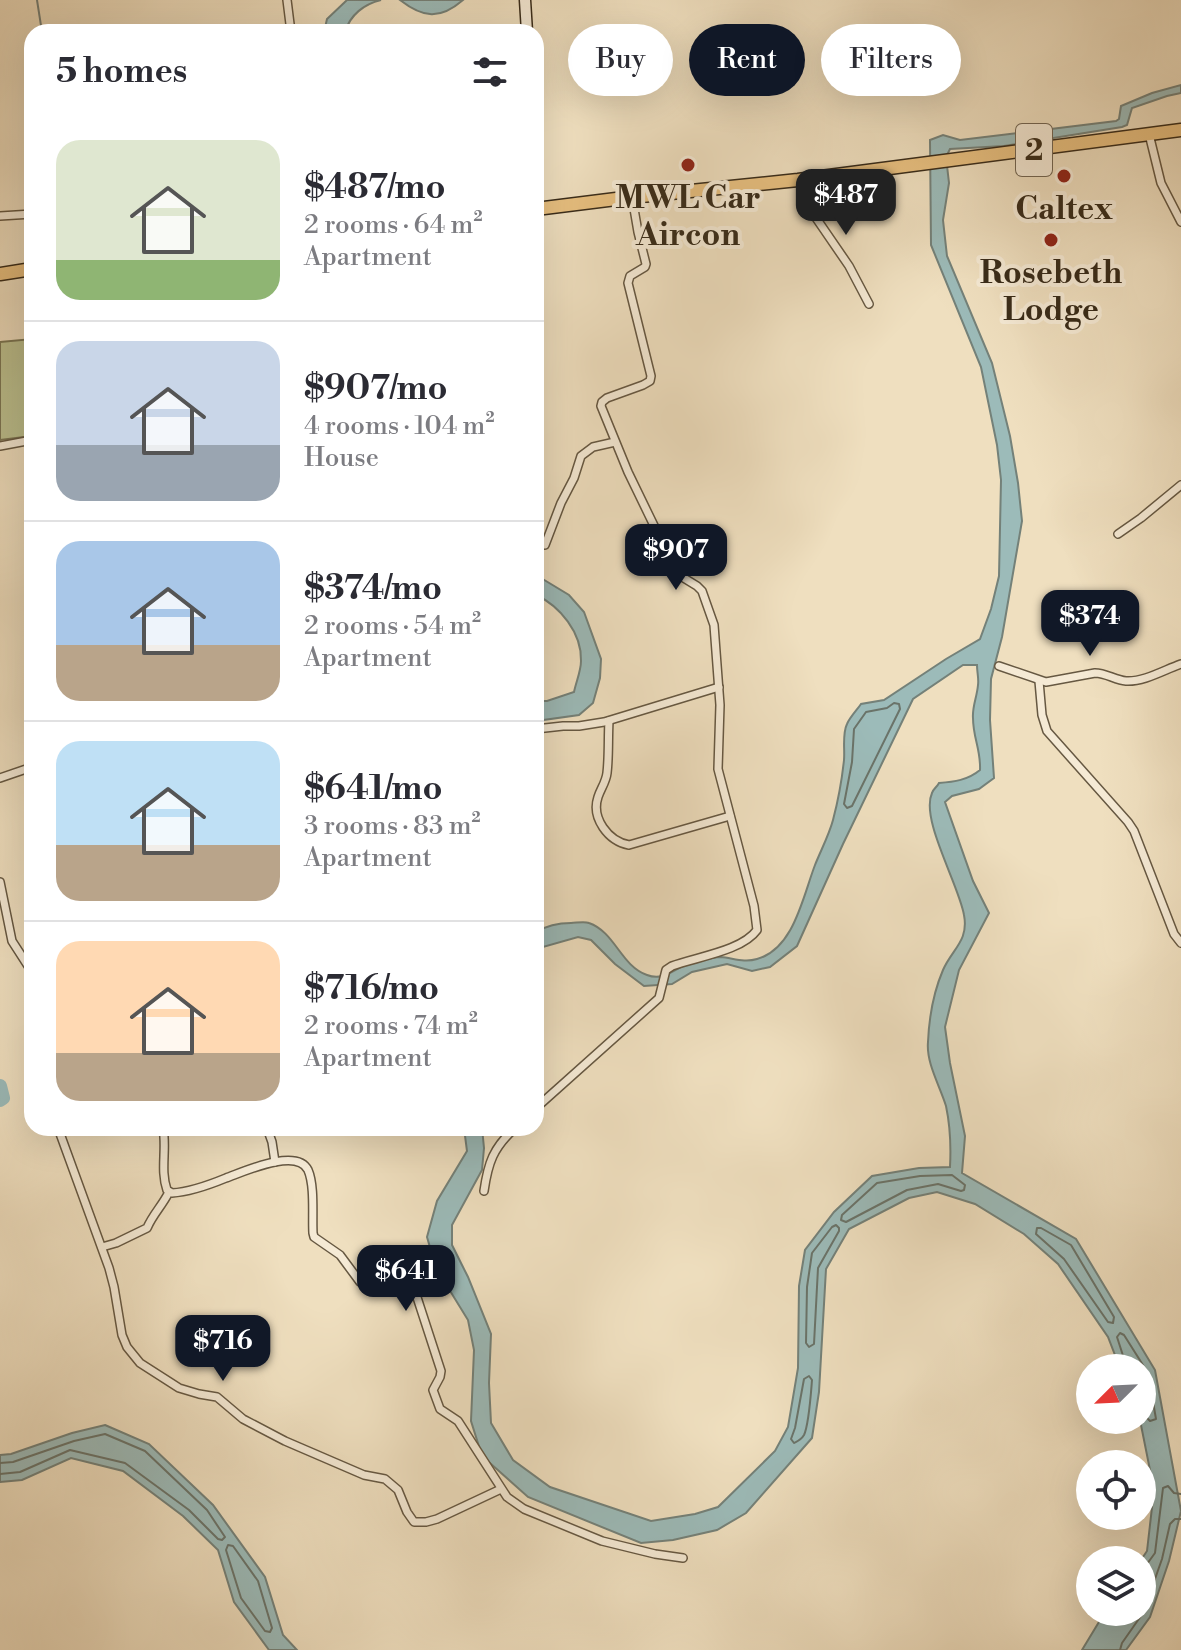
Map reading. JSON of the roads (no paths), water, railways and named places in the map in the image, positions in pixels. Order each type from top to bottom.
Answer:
[{"type":"main road","name":"2","points":[[544,207],[798,180],[1181,130]]},
{"type":"main road","points":[[0,274],[24,270]]},
{"type":"street","points":[[287,0],[290,24]]},
{"type":"street","points":[[525,0],[526,24]]},
{"type":"street","points":[[1149,134],[1161,183],[1181,222]]},
{"type":"street","points":[[798,180],[814,215],[849,266],[869,304]]},
{"type":"street","points":[[544,1101],[659,998],[666,970],[751,939],[757,930],[754,906],[718,769],[719,687],[714,625],[707,601],[702,591],[675,569],[601,406],[607,398],[650,381],[651,376],[628,283],[630,276],[646,264],[632,197]]},
{"type":"street","points":[[0,216],[24,214]]},
{"type":"street","points":[[0,446],[24,442]]},
{"type":"street","points":[[545,545],[581,456],[593,447],[615,442]]},
{"type":"street","points":[[1118,534],[1181,485]]},
{"type":"street","points":[[999,666],[1039,681],[1052,681],[1100,673],[1130,680],[1181,664]]},
{"type":"street","points":[[1039,681],[1042,715],[1047,731],[1134,831],[1174,934],[1181,943]]},
{"type":"street","points":[[544,728],[609,721],[719,687]]},
{"type":"street","points":[[609,721],[607,774],[597,804],[601,825],[612,837],[629,845],[730,816]]},
{"type":"street","points":[[0,778],[24,770]]},
{"type":"street","points":[[0,882],[12,941],[24,960]]},
{"type":"street","points":[[61,1136],[102,1247],[127,1347],[140,1363],[170,1384],[217,1397],[243,1419],[285,1441],[364,1475],[385,1479],[395,1485],[414,1522],[437,1519],[501,1489]]},
{"type":"street","points":[[164,1136],[164,1177],[169,1192],[176,1193],[275,1162],[300,1162],[308,1169],[310,1178],[314,1237],[340,1255],[360,1282],[370,1284],[401,1280],[413,1285],[441,1371],[433,1390],[437,1405],[442,1412],[458,1421],[501,1489],[514,1503],[602,1541],[683,1558]]},
{"type":"street","points":[[270,1136],[275,1162]]},
{"type":"street","points":[[484,1191],[492,1155],[506,1136]]},
{"type":"street","points":[[102,1247],[147,1228],[153,1213],[163,1204],[169,1192]]},
{"type":"water","points":[[347,0],[381,0],[358,11],[348,24],[326,24],[327,19]]},
{"type":"water","points":[[400,0],[463,0],[447,11],[432,14],[416,10]]},
{"type":"water","points":[[1181,85],[1181,93],[1132,108],[1127,125],[1122,127],[1004,146],[950,149],[946,157],[949,183],[943,220],[947,256],[992,363],[1010,436],[1022,521],[1002,637],[991,679],[994,778],[979,789],[952,796],[945,802],[973,881],[989,913],[959,970],[945,1027],[965,1136],[962,1173],[1076,1239],[1145,1354],[1115,1354],[1108,1337],[1058,1264],[1024,1234],[975,1204],[937,1192],[909,1198],[849,1229],[826,1269],[819,1392],[812,1438],[746,1513],[717,1530],[673,1540],[641,1543],[528,1497],[482,1456],[471,1421],[474,1350],[468,1320],[436,1268],[427,1237],[437,1201],[467,1151],[465,1136],[483,1136],[482,1170],[452,1225],[452,1245],[491,1334],[491,1423],[513,1460],[550,1487],[651,1521],[718,1507],[775,1451],[788,1427],[798,1368],[799,1286],[805,1250],[834,1212],[872,1176],[919,1168],[950,1167],[947,1113],[931,1066],[928,1042],[937,987],[962,938],[965,924],[961,902],[931,819],[930,804],[939,783],[961,780],[980,770],[973,718],[977,665],[963,665],[913,699],[797,946],[770,967],[752,971],[727,964],[692,972],[672,984],[644,986],[591,940],[578,937],[544,947],[544,928],[582,922],[598,927],[638,971],[653,977],[714,958],[757,959],[770,953],[788,933],[801,906],[837,805],[848,721],[861,704],[884,700],[980,639],[999,576],[1001,480],[997,445],[981,367],[931,245],[930,140],[943,135],[960,140],[1116,121],[1121,106]]},
{"type":"water","points":[[544,580],[569,595],[584,612],[601,659],[600,678],[593,703],[579,715],[544,720],[544,701],[574,692],[581,661],[574,631],[561,613],[545,600]]},
{"type":"water","points":[[1156,1375],[1181,1511],[1156,1599],[1156,1546],[1148,1546],[1149,1530],[1156,1530],[1156,1450],[1146,1450],[1143,1434],[1156,1434]]},
{"type":"water","points":[[105,1425],[149,1444],[213,1505],[265,1577],[283,1635],[297,1650],[269,1650],[234,1602],[218,1550],[183,1516],[123,1471],[71,1458],[22,1480],[0,1482],[0,1455]]},
{"type":"water","points":[[1097,1626],[1143,1626],[1126,1650],[1082,1650]]},
{"type":"waterway","points":[[37,0],[41,24]]},
{"type":"waterway","points":[[0,1086],[3,1098],[0,1100]]},
{"type":"place","name":"MWL Car Aircon","points":[[688,165]]},
{"type":"place","name":"Caltex","points":[[1064,176]]},
{"type":"place","name":"Rosebeth Lodge","points":[[1051,240]]}]
